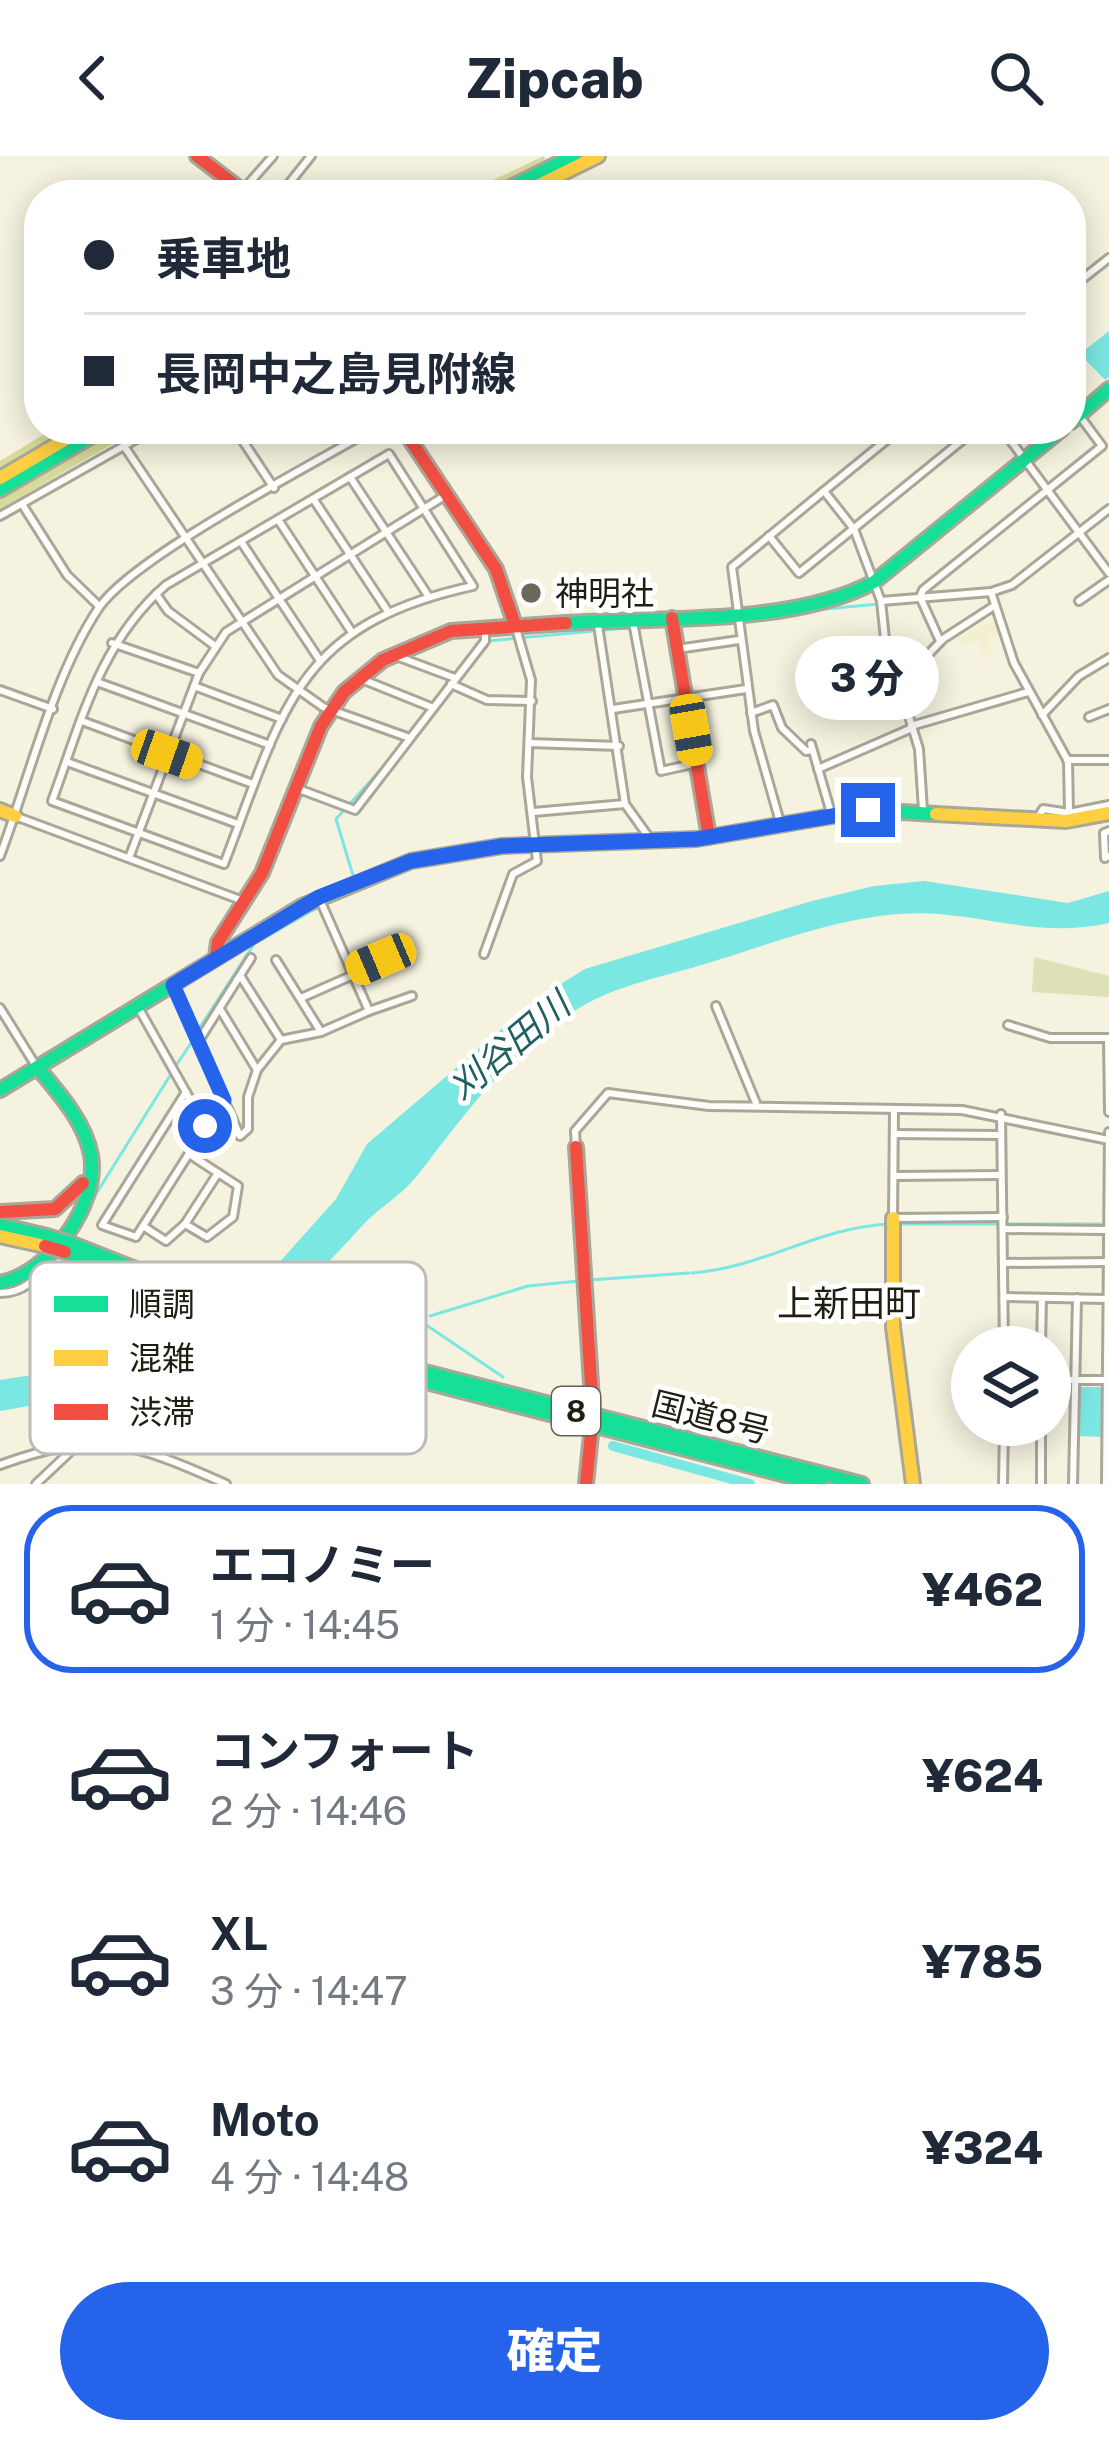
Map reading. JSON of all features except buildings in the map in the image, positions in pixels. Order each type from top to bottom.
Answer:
[{"type":"main road","points":[[197,156],[229,180]]},
{"type":"main road","points":[[525,180],[573,156]]},
{"type":"main road","points":[[549,180],[598,156]]},
{"type":"main road","points":[[1086,408],[1109,389]]},
{"type":"main road","points":[[0,478],[58,444]]},
{"type":"main road","points":[[0,490],[78,444]]},
{"type":"main road","points":[[413,444],[496,569],[515,625]]},
{"type":"main road","points":[[216,959],[218,942],[246,902],[331,710],[359,678],[393,655],[442,632],[515,625],[598,625],[814,606],[874,582],[1044,444]]},
{"type":"main road","points":[[672,618],[709,837]]},
{"type":"main road","points":[[0,1090],[319,897],[411,861],[538,844],[653,843],[709,837],[831,813],[922,811],[1081,820],[1109,809]]},
{"type":"main road","points":[[0,810],[15,816]]},
{"type":"main road","points":[[0,1213],[62,1207],[77,1194],[86,1175],[85,1150],[37,1067]]},
{"type":"main road","points":[[37,1067],[91,1156],[91,1180],[43,1262]]},
{"type":"main road","points":[[577,1147],[593,1421],[586,1484]]},
{"type":"main road","points":[[893,1218],[893,1327],[913,1484]]},
{"type":"main road","name":"国道8号","points":[[0,1225],[102,1262]]},
{"type":"main road","name":"国道8号","points":[[0,1236],[46,1241]]},
{"type":"main road","points":[[0,1283],[22,1281],[30,1275]]},
{"type":"main road","name":"国道8号","points":[[426,1376],[820,1484]]},
{"type":"main road","name":"国道8号","points":[[593,1421],[862,1484]]},
{"type":"street","points":[[254,180],[273,156]]},
{"type":"street","points":[[920,597],[1102,446],[1086,427]]},
{"type":"street","points":[[0,516],[128,444]]},
{"type":"street","points":[[245,444],[274,488]]},
{"type":"street","points":[[0,856],[54,709],[99,606],[137,571],[348,444]]},
{"type":"street","points":[[780,822],[751,713],[732,567],[881,444]]},
{"type":"street","points":[[770,536],[799,573],[958,444]]},
{"type":"street","points":[[1014,444],[1050,488],[1109,577],[1079,601]]},
{"type":"street","points":[[124,446],[267,663],[295,690],[331,710],[407,736]]},
{"type":"street","points":[[389,454],[473,586],[387,610],[351,631],[319,659],[295,690],[224,864],[52,801],[112,643],[155,594],[314,500],[389,454]]},
{"type":"street","points":[[350,477],[428,596]]},
{"type":"street","points":[[824,490],[854,529],[881,601],[885,639],[919,749],[922,811]]},
{"type":"street","points":[[129,858],[181,715],[215,646],[238,621],[446,495]]},
{"type":"street","points":[[314,500],[387,610]]},
{"type":"street","points":[[22,504],[68,574],[99,606]]},
{"type":"street","points":[[881,601],[991,592],[1012,585],[1109,508]]},
{"type":"street","points":[[279,521],[351,631]]},
{"type":"street","points":[[242,543],[319,659]]},
{"type":"street","points":[[991,592],[1028,692],[1067,760],[1069,813]]},
{"type":"street","points":[[155,594],[168,611],[215,646]]},
{"type":"street","points":[[920,597],[940,641]]},
{"type":"street","points":[[860,702],[917,666],[940,641],[994,606]]},
{"type":"street","points":[[633,622],[661,771],[697,763]]},
{"type":"street","points":[[484,954],[506,887],[519,867],[536,864],[538,844],[526,777],[532,701],[515,625]]},
{"type":"street","points":[[598,625],[625,804],[653,843]]},
{"type":"street","points":[[296,788],[355,810],[484,641],[485,628]]},
{"type":"street","points":[[677,649],[739,640]]},
{"type":"street","points":[[112,643],[199,673]]},
{"type":"street","points":[[393,655],[496,702],[532,701]]},
{"type":"street","points":[[1042,715],[1078,676],[1109,658]]},
{"type":"street","points":[[359,678],[431,707]]},
{"type":"street","points":[[97,682],[270,746]]},
{"type":"street","points":[[194,686],[282,719]]},
{"type":"street","points":[[613,709],[747,688]]},
{"type":"street","points":[[0,690],[54,709]]},
{"type":"street","points":[[818,769],[911,727],[1028,692]]},
{"type":"street","points":[[751,713],[769,702],[782,728],[806,751],[812,747],[831,813]]},
{"type":"street","points":[[1089,717],[1109,709]]},
{"type":"street","points":[[82,721],[255,784]]},
{"type":"street","points":[[530,743],[619,746]]},
{"type":"street","points":[[1067,760],[1109,760]]},
{"type":"street","points":[[67,762],[240,825]]},
{"type":"street","points":[[532,812],[625,804]]},
{"type":"street","points":[[1036,820],[1043,808],[1069,813],[1109,809]]},
{"type":"street","points":[[15,816],[246,902]]},
{"type":"street","points":[[1109,831],[1104,833],[1105,858],[1109,856]]},
{"type":"street","points":[[319,897],[369,1011]]},
{"type":"street","points":[[300,998],[387,957]]},
{"type":"street","points":[[198,1042],[251,958]]},
{"type":"street","points":[[276,960],[321,1032]]},
{"type":"street","points":[[240,975],[281,1040]]},
{"type":"street","points":[[173,985],[240,1136],[248,1129],[248,1097],[257,1070],[281,1040],[321,1032],[412,995]]},
{"type":"street","points":[[137,1006],[205,1126]]},
{"type":"street","points":[[716,1006],[756,1103]]},
{"type":"street","points":[[0,1008],[37,1067]]},
{"type":"street","points":[[220,1009],[257,1070]]},
{"type":"street","points":[[1008,1025],[1051,1038],[1109,1038],[1109,1112]]},
{"type":"street","points":[[186,1091],[103,1225],[136,1237],[224,1100]]},
{"type":"street","points":[[577,1147],[575,1131],[608,1093],[710,1106],[756,1103],[1000,1114],[1109,1137],[1106,1484]]},
{"type":"street","points":[[894,1109],[893,1218],[1003,1217]]},
{"type":"street","points":[[1000,1114],[1004,1326]]},
{"type":"street","points":[[894,1134],[1000,1135]]},
{"type":"street","points":[[185,1224],[207,1237],[233,1217],[238,1186],[189,1154]]},
{"type":"street","points":[[142,1226],[166,1241],[185,1224],[218,1173]]},
{"type":"street","points":[[894,1176],[1000,1175]]},
{"type":"street","points":[[47,1262],[70,1221]]},
{"type":"street","points":[[1004,1229],[1108,1230]]},
{"type":"street","points":[[1004,1263],[1108,1262]]},
{"type":"street","points":[[0,1293],[16,1292],[30,1283]]},
{"type":"street","points":[[1004,1297],[1108,1299]]},
{"type":"street","points":[[1041,1326],[1042,1298]]},
{"type":"street","points":[[1073,1484],[1077,1298]]},
{"type":"street","points":[[1071,1380],[1108,1380]]},
{"type":"street","points":[[1003,1484],[1004,1446]]},
{"type":"street","points":[[1041,1446],[1041,1484]]},
{"type":"street","points":[[0,1465],[46,1454]]},
{"type":"street","points":[[36,1484],[68,1454]]},
{"type":"street","points":[[154,1454],[226,1484]]},
{"type":"shaded area","points":[[996,620],[999,633],[988,637],[994,654],[983,658],[977,640],[959,645],[957,636]]},
{"type":"green space","points":[[544,156],[546,164],[516,180],[493,180]]},
{"type":"green space","points":[[28,444],[49,444],[0,472],[0,461]]},
{"type":"green space","points":[[91,444],[112,444],[0,509],[0,498]]},
{"type":"green space","points":[[1034,957],[1109,976],[1109,997],[1032,992]]},
{"type":"water","points":[[1109,331],[1109,377],[1105,380],[1086,360],[1086,349]]},
{"type":"water","name":"刈谷田川","points":[[924,881],[1068,903],[1109,891],[1109,923],[1043,928],[938,914],[879,916],[821,928],[610,993],[554,1025],[510,1063],[410,1184],[328,1262],[280,1262],[336,1199],[367,1144],[538,998],[585,969],[874,886]]},
{"type":"water","points":[[30,1375],[30,1406],[0,1411],[0,1380]]},
{"type":"water","points":[[1076,1387],[1103,1387],[1102,1437],[1076,1436]]},
{"type":"waterway","points":[[677,623],[1005,592],[1109,514]]},
{"type":"waterway","points":[[488,641],[668,624]]},
{"type":"waterway","points":[[355,882],[336,819],[394,755]]},
{"type":"waterway","points":[[199,1029],[254,944],[341,894]]},
{"type":"waterway","points":[[177,1064],[193,1040]]},
{"type":"waterway","points":[[81,1218],[171,1074]]},
{"type":"waterway","points":[[692,1273],[742,1264],[839,1232],[889,1224]]},
{"type":"waterway","points":[[899,1224],[998,1224]]},
{"type":"waterway","points":[[1009,1224],[1101,1224]]},
{"type":"waterway","points":[[589,1280],[689,1273]]},
{"type":"waterway","points":[[430,1316],[528,1286],[579,1281]]},
{"type":"waterway","points":[[426,1325],[503,1377]]},
{"type":"waterway","points":[[613,1446],[750,1484]]},
{"type":"traffic: fast","points":[[525,180],[573,156]]},
{"type":"traffic: fast","points":[[1086,409],[1109,389]]},
{"type":"traffic: fast","points":[[0,490],[78,444]]},
{"type":"traffic: fast","points":[[566,623],[765,613],[841,596],[874,582],[1044,444]]},
{"type":"traffic: fast","points":[[0,1090],[302,906],[411,861],[502,846],[697,839],[868,810],[936,814]]},
{"type":"traffic: fast","points":[[37,1067],[83,1131],[92,1174],[79,1215],[41,1262]]},
{"type":"traffic: fast","points":[[0,1225],[47,1236]]},
{"type":"traffic: fast","points":[[47,1236],[70,1243]]},
{"type":"traffic: fast","points":[[70,1243],[118,1262]]},
{"type":"traffic: fast","points":[[65,1252],[90,1262]]},
{"type":"traffic: fast","points":[[0,1283],[30,1270]]},
{"type":"traffic: fast","points":[[426,1372],[862,1484]]},
{"type":"traffic: fast","points":[[426,1382],[820,1484]]},
{"type":"traffic: slow","points":[[549,180],[598,156]]},
{"type":"traffic: slow","points":[[0,478],[58,444]]},
{"type":"traffic: slow","points":[[0,810],[15,816]]},
{"type":"traffic: slow","points":[[936,814],[1066,821],[1109,813]]},
{"type":"traffic: slow","points":[[893,1218],[893,1327],[913,1484]]},
{"type":"traffic: slow","points":[[0,1236],[45,1246]]},
{"type":"traffic: jam","points":[[197,156],[228,180]]},
{"type":"traffic: jam","points":[[413,444],[496,569],[515,625]]},
{"type":"traffic: jam","points":[[672,618],[709,837]]},
{"type":"traffic: jam","points":[[216,957],[218,942],[262,873],[321,726],[344,692],[383,660],[451,631],[566,623]]},
{"type":"traffic: jam","points":[[576,1147],[593,1415],[586,1484]]},
{"type":"traffic: jam","points":[[0,1212],[55,1209],[83,1183]]},
{"type":"traffic: jam","points":[[45,1246],[65,1252]]},
{"type":"place","name":"神明社","points":[[531,593]]},
{"type":"district","name":"上新田町","points":[[849,1303]]},
{"type":"route","points":[[205,1126],[224,1100],[173,985],[319,897],[411,861],[466,850],[697,839],[868,810]]}]
